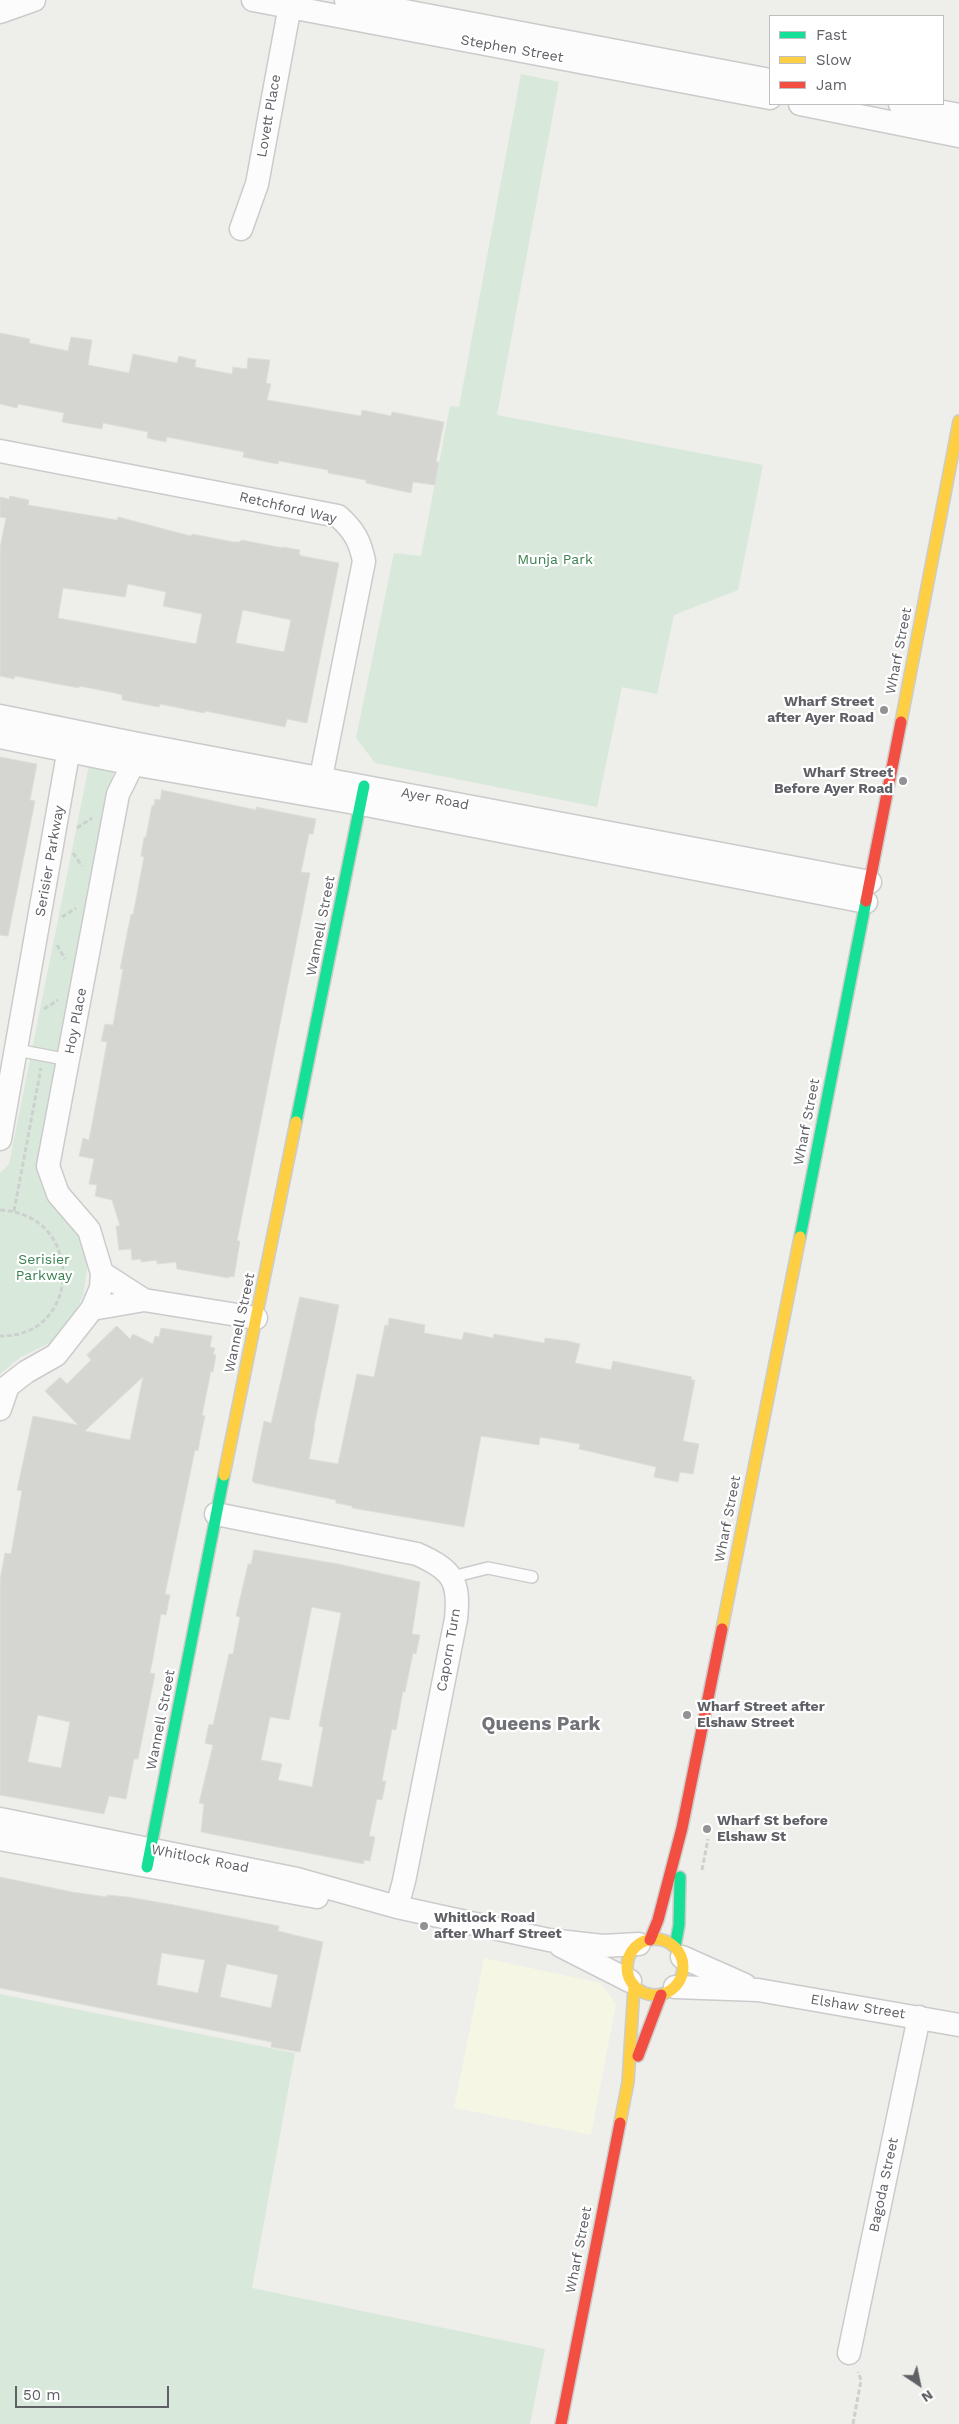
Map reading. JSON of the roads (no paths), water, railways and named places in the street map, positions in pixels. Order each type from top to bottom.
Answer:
[{"type":"street","points":[[0,12],[34,0]]},
{"type":"street","name":"Stephen Street","points":[[253,0],[290,3],[769,98]]},
{"type":"street","name":"Stephen Street","points":[[346,0],[769,80]]},
{"type":"street","name":"Lovett Place","points":[[240,229],[257,184],[290,3]]},
{"type":"street","points":[[805,105],[959,136]]},
{"type":"street","points":[[905,105],[959,115]]},
{"type":"street","name":"Wharf Street","points":[[644,1942],[658,1920],[682,1828],[868,892],[959,421]]},
{"type":"street","name":"Retchford Way","points":[[0,451],[338,516],[349,525],[357,534],[364,561],[320,777]]},
{"type":"street","name":"Ayer Road","points":[[0,716],[70,741]]},
{"type":"street","name":"Ayer Road","points":[[0,737],[70,741],[868,892]]},
{"type":"street","name":"Serisier Parkway","points":[[0,1139],[70,741]]},
{"type":"street","name":"Ayer Road","points":[[136,754],[320,777],[362,795]]},
{"type":"street","name":"Hoy Place","points":[[102,1280],[89,1230],[58,1194],[48,1166],[118,794],[136,754]]},
{"type":"street","name":"Wannell Street","points":[[149,1858],[216,1514],[362,795]]},
{"type":"street","points":[[0,1409],[8,1386],[26,1372],[56,1355],[92,1309],[102,1280],[144,1300],[256,1318]]},
{"type":"street","points":[[92,1309],[144,1300]]},
{"type":"street","points":[[216,1514],[417,1554],[436,1563],[452,1577]]},
{"type":"street","name":"Caporn Turn","points":[[397,1907],[404,1881],[456,1619],[458,1599],[452,1577]]},
{"type":"street","name":"Whitlock Road","points":[[0,1819],[149,1858]]},
{"type":"street","name":"Wharf Street","points":[[678,1952],[682,1828]]},
{"type":"street","name":"Whitlock Road","points":[[0,1839],[297,1879],[397,1907],[549,1940],[603,1946],[644,1942]]},
{"type":"street","name":"Whitlock Road","points":[[549,1940],[632,1984]]},
{"type":"street","points":[[664,1940],[678,1952],[682,1973],[668,1991],[651,1995],[632,1984],[627,1961],[644,1942],[664,1940]]},
{"type":"street","name":"Elshaw Street","points":[[678,1952],[758,1990]]},
{"type":"street","name":"Wharf Street","points":[[561,2424],[628,2082],[632,1984]]},
{"type":"street","name":"Elshaw Street","points":[[668,1991],[758,1990],[959,2025]]},
{"type":"street","name":"Wharf Street","points":[[628,2082],[668,1991]]},
{"type":"street","name":"Bagoda Street","points":[[849,2354],[919,2017]]},
{"type":"lane","points":[[17,1050],[69,1060]]},
{"type":"lane","points":[[452,1577],[488,1568],[532,1577]]},
{"type":"place","name":"Wharf Street after Ayer Road","points":[[884,710]]},
{"type":"place","name":"Wharf Street Before Ayer Road","points":[[903,781]]},
{"type":"place","name":"Wharf Street after Elshaw Street","points":[[687,1715]]},
{"type":"place","name":"Wharf St before Elshaw St","points":[[707,1829]]},
{"type":"place","name":"Whitlock Road after Wharf Street","points":[[424,1926]]},
{"type":"district","name":"Queens Park","points":[[541,1724]]},
{"type":"park label","name":"Munja Park","points":[[555,560]]}]
